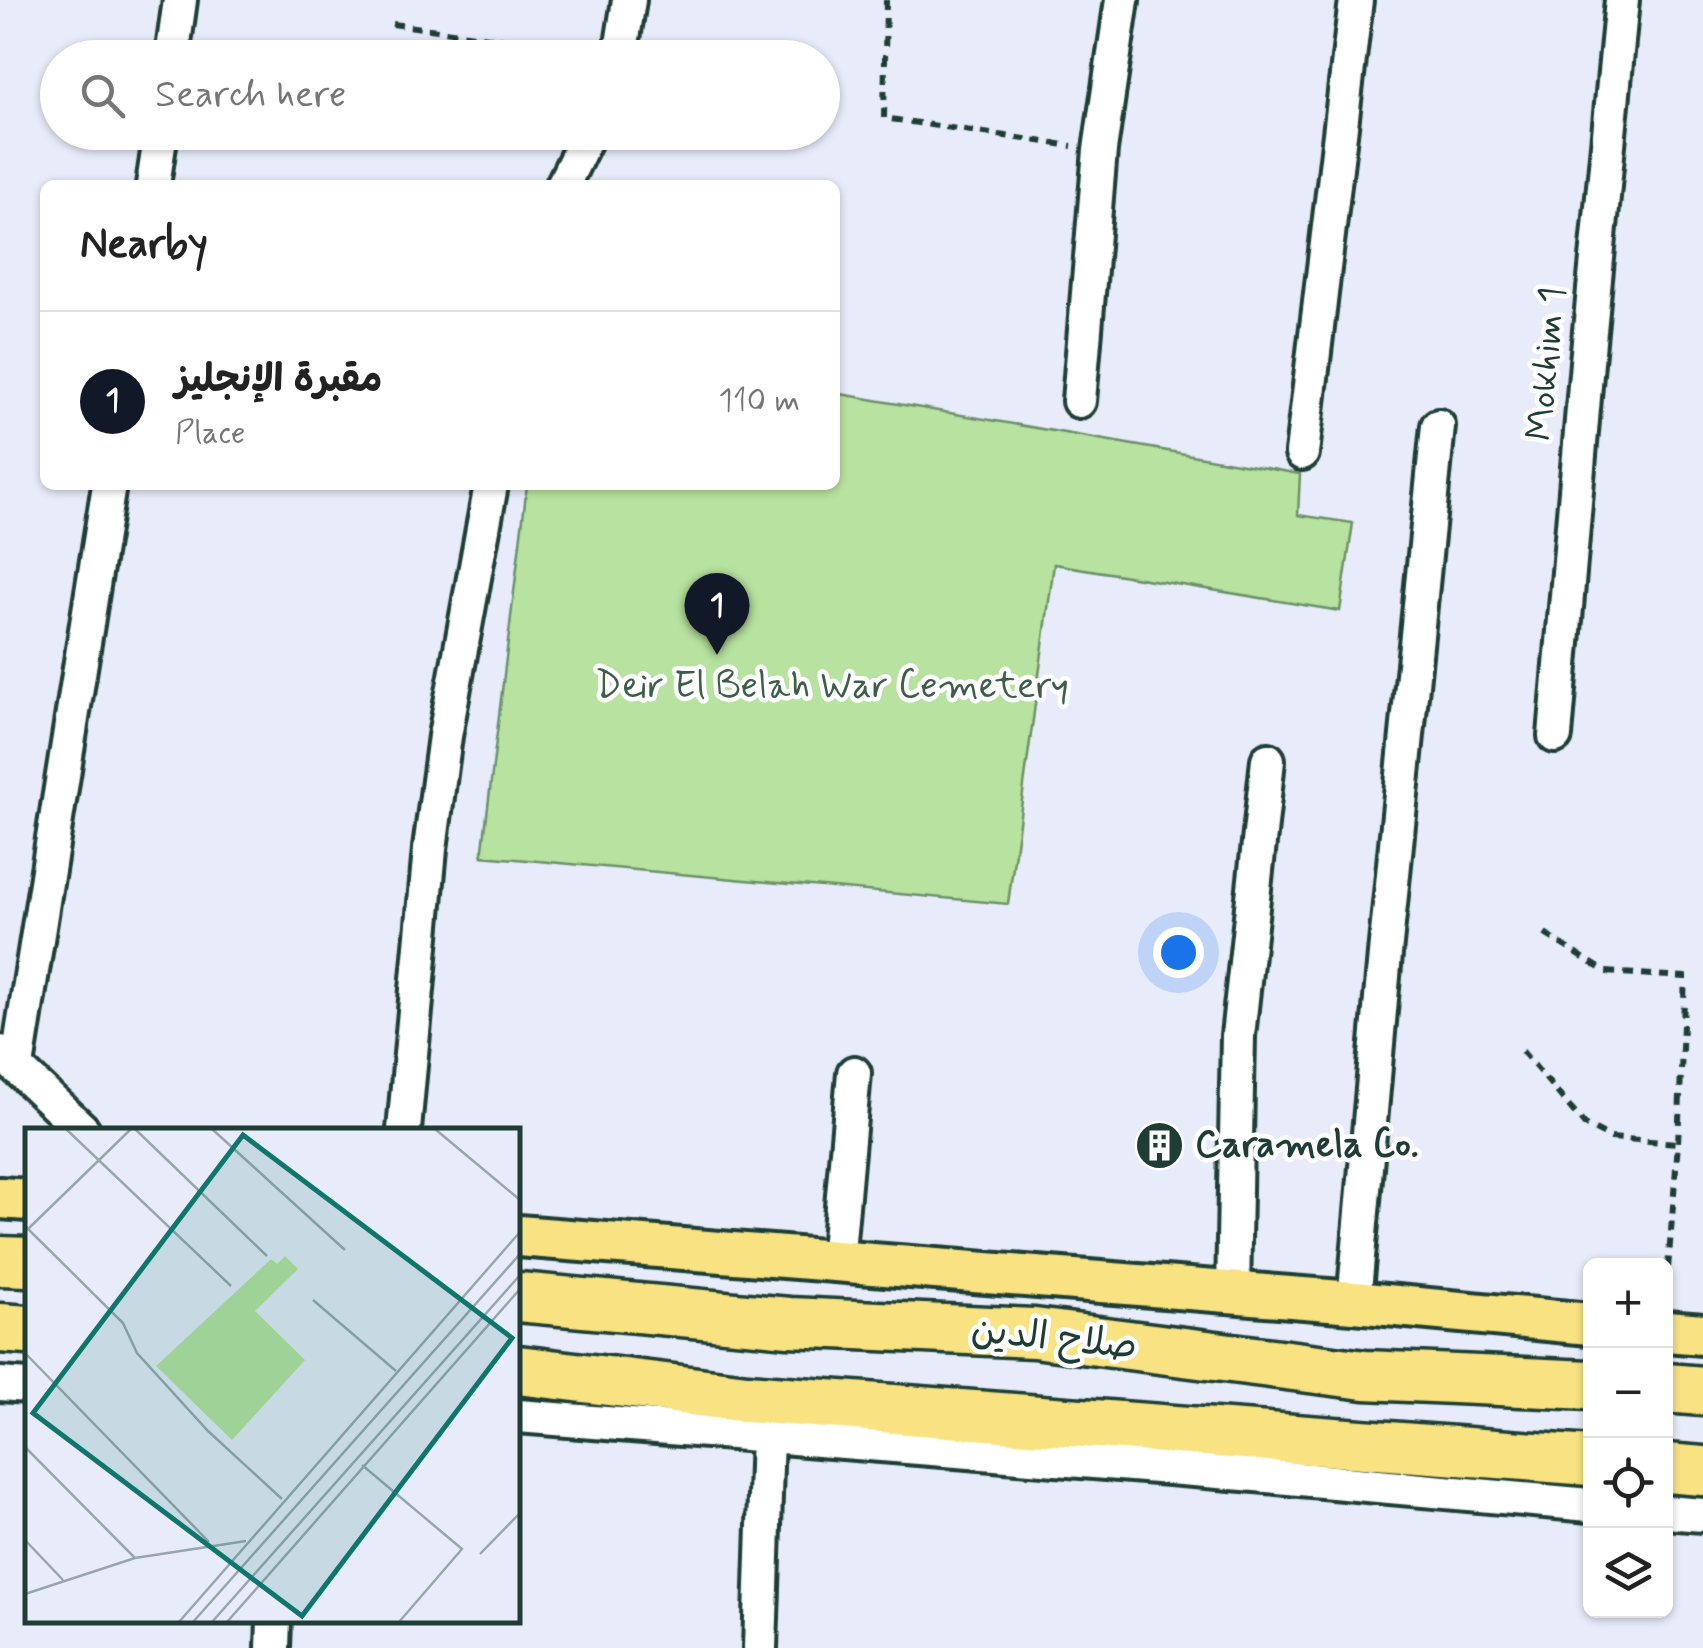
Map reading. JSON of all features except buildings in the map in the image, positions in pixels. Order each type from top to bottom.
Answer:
[{"type":"highway","points":[[0,1261],[25,1262]]},
{"type":"highway","name":"صلاح الدين","points":[[520,1298],[789,1322],[1034,1333],[1365,1375],[1583,1385]]},
{"type":"highway","points":[[0,1328],[25,1330]]},
{"type":"highway","name":"صلاح الدين","points":[[520,1370],[1374,1465],[1583,1461]]},
{"type":"highway","points":[[1673,1389],[1703,1392]]},
{"type":"highway","points":[[1673,1469],[1703,1471]]},
{"type":"main road","points":[[0,1198],[25,1200]]},
{"type":"main road","points":[[520,1236],[1583,1323]]},
{"type":"main road","points":[[1673,1332],[1703,1334]]},
{"type":"street","points":[[174,40],[180,0]]},
{"type":"street","points":[[622,40],[628,0]]},
{"type":"street","points":[[1079,401],[1100,150],[1122,0]]},
{"type":"street","points":[[1302,453],[1356,0]]},
{"type":"street","name":"Mokhim 1","points":[[1555,736],[1622,0]]},
{"type":"street","points":[[154,180],[158,150]]},
{"type":"street","points":[[565,180],[580,150]]},
{"type":"street","points":[[1354,1302],[1438,426]]},
{"type":"street","points":[[81,1128],[8,1058],[107,490]]},
{"type":"street","points":[[404,1128],[444,736],[491,490]]},
{"type":"street","points":[[1232,1293],[1238,1036],[1268,760]]},
{"type":"street","points":[[837,1262],[854,1073]]},
{"type":"street","points":[[0,1384],[25,1386]]},
{"type":"street","points":[[520,1416],[767,1436],[1374,1465],[1583,1504]]},
{"type":"street","points":[[760,1648],[767,1436]]},
{"type":"street","points":[[1673,1513],[1703,1515]]},
{"type":"path","points":[[886,0],[884,118],[1100,150]]},
{"type":"path","points":[[392,24],[506,40]]},
{"type":"path","points":[[1545,934],[1606,972],[1686,977],[1669,1258]]},
{"type":"path","points":[[1522,1050],[1584,1126],[1611,1138],[1678,1142]]},
{"type":"green space","name":"Deir El Belah War Cemetery","points":[[840,394],[1300,474],[1298,515],[1353,523],[1340,611],[1054,564],[1008,904],[482,856],[526,490],[840,490]]},
{"type":"place","name":"مقبرة الإنجليز","points":[[717,655]]},
{"type":"place","name":"Caramela Co.","points":[[1160,1145]]}]
